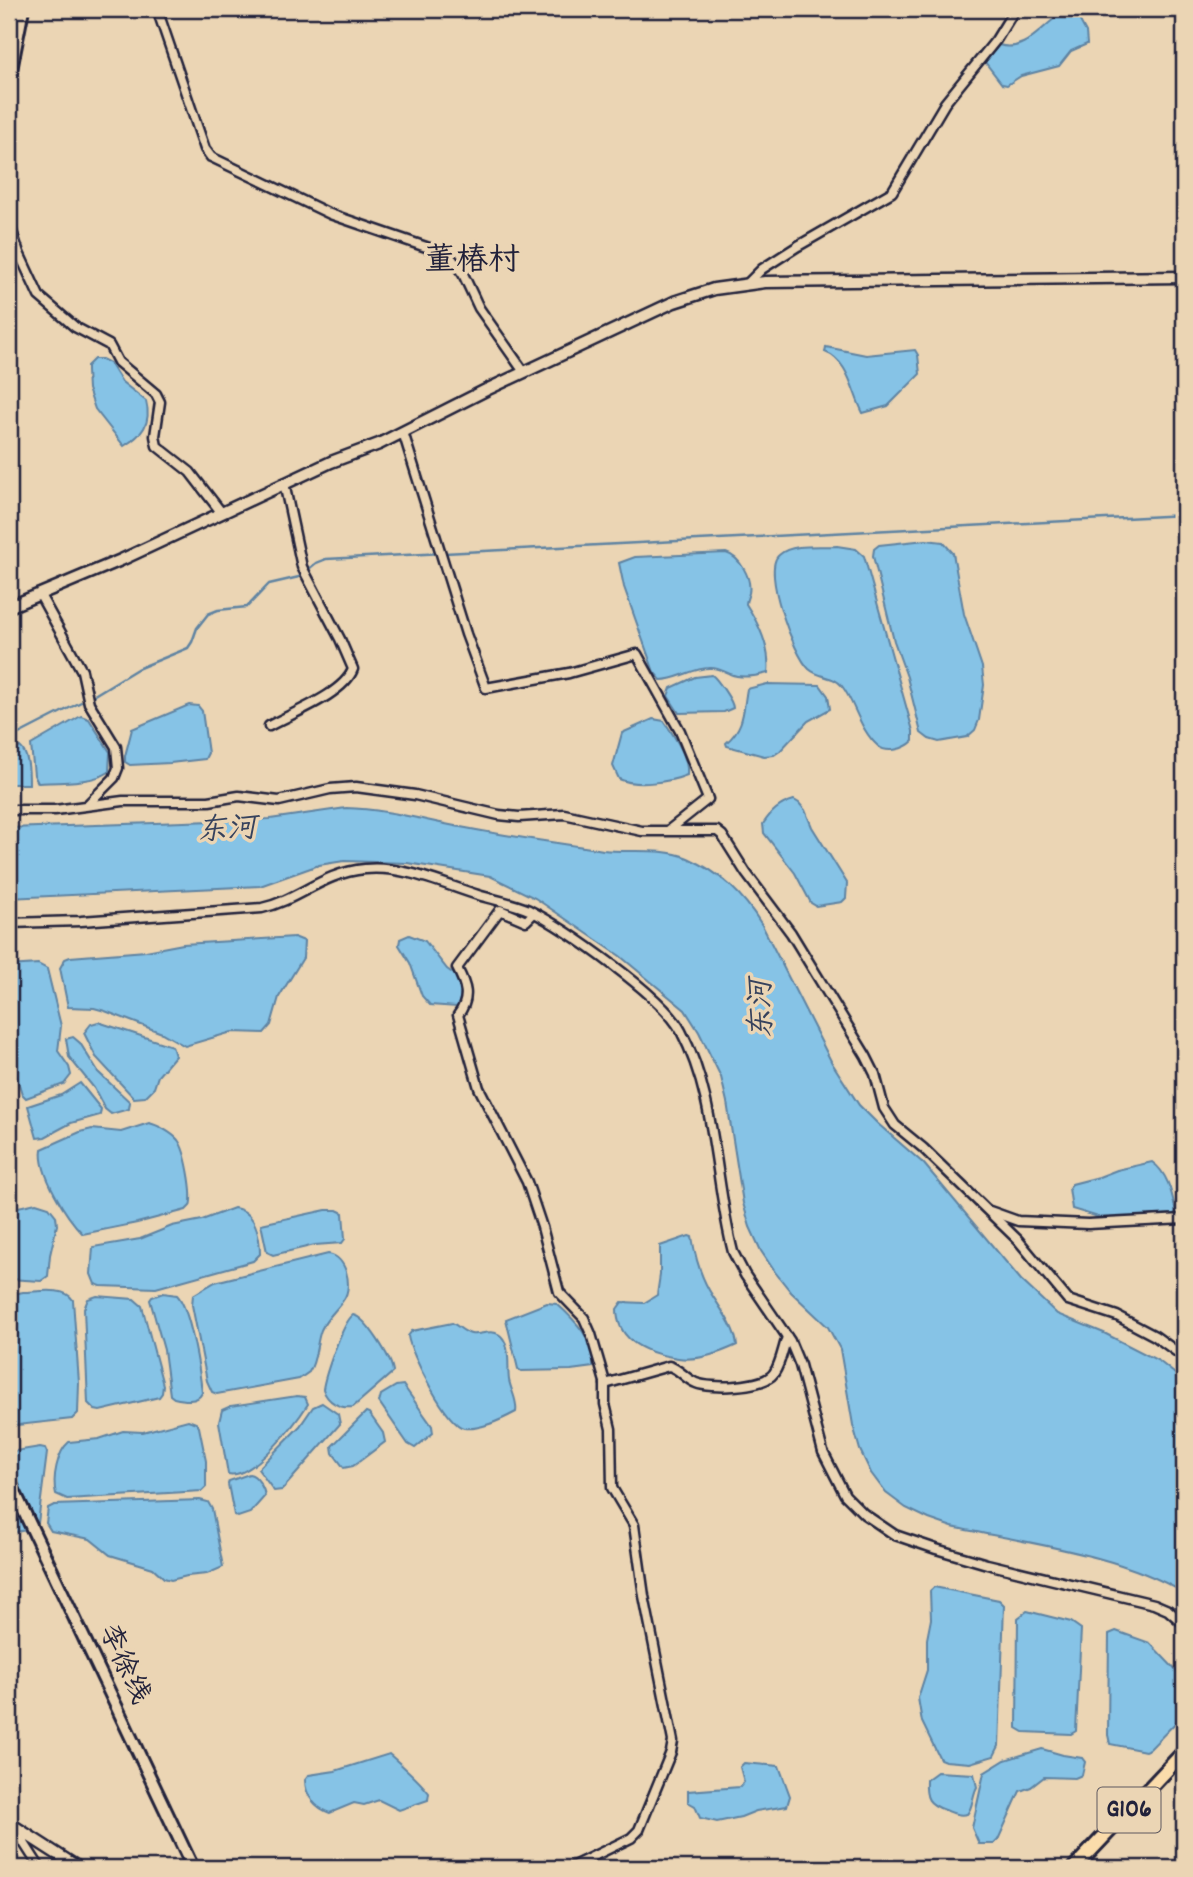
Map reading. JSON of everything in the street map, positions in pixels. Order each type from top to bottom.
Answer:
[{"type":"highway","name":"G106","points":[[1074,1868],[1184,1752]]},
{"type":"main road","points":[[9,80],[23,9]]},
{"type":"main road","name":"李徐线","points":[[9,1480],[193,1868]]},
{"type":"street","points":[[157,9],[205,149],[211,157],[330,214],[429,248],[446,251],[463,274],[479,308],[524,372]]},
{"type":"street","points":[[748,283],[762,269],[789,251],[892,192],[945,103],[996,40],[1015,9]]},
{"type":"street","points":[[9,222],[38,296],[75,327],[109,345],[118,362],[156,394],[160,402],[155,436],[157,446],[186,468],[221,512]]},
{"type":"street","points":[[9,607],[121,560],[284,483],[403,432],[674,302],[714,289],[748,283],[1184,276]]},
{"type":"street","points":[[403,432],[466,634],[486,688],[569,673],[637,654],[680,731],[708,799],[668,831]]},
{"type":"street","points":[[269,726],[316,702],[344,682],[352,672],[352,662],[305,572],[284,483]]},
{"type":"street","points":[[40,595],[82,670],[89,703],[116,747],[118,768],[112,783],[85,807]]},
{"type":"street","points":[[9,810],[47,811],[123,801],[209,801],[239,796],[285,801],[330,789],[356,787],[415,795],[499,815],[519,817],[564,814],[628,829],[713,829],[722,835],[746,873],[791,933],[866,1056],[875,1074],[884,1108],[895,1125],[987,1209],[1035,1259],[1068,1300],[1117,1315],[1155,1336],[1184,1357]]},
{"type":"street","points":[[9,923],[80,921],[262,908],[330,877],[371,869],[406,873],[514,904],[534,913],[622,973],[660,1003],[675,1019],[706,1096],[733,1252],[745,1275],[787,1337],[800,1365],[818,1438],[831,1470],[851,1503],[879,1526],[905,1539],[987,1564],[1154,1604],[1168,1610],[1184,1624]]},
{"type":"street","points":[[534,913],[526,921],[500,910],[457,968],[467,998],[458,1015],[479,1088],[527,1182],[559,1292],[584,1318],[588,1326],[605,1384],[605,1404],[611,1429],[612,1488],[634,1525],[644,1596],[668,1708],[673,1746],[635,1834],[569,1868]]},
{"type":"street","points":[[987,1209],[1018,1221],[1088,1224],[1184,1219]]},
{"type":"street","points":[[605,1384],[668,1366],[678,1369],[692,1382],[706,1386],[760,1382],[775,1372],[787,1337]]},
{"type":"street","points":[[9,1823],[79,1868]]},
{"type":"street","points":[[21,1830],[24,1843],[40,1868]]},
{"type":"water","points":[[1074,10],[1086,32],[1087,44],[1071,51],[1059,66],[1021,76],[1007,85],[1002,84],[985,62],[999,45],[1008,47],[1024,43],[1058,16]]},
{"type":"water","points":[[826,347],[866,355],[915,350],[920,374],[888,406],[863,413],[845,370],[840,362],[825,352]]},
{"type":"water","points":[[94,359],[110,363],[122,382],[146,401],[148,416],[144,428],[124,446],[95,409],[88,389],[87,366]]},
{"type":"water","points":[[926,540],[943,542],[953,553],[964,614],[982,667],[984,685],[975,730],[967,737],[939,742],[921,733],[873,556],[874,549],[879,545]]},
{"type":"water","points":[[837,546],[856,549],[864,556],[913,731],[913,741],[901,748],[886,750],[878,746],[862,725],[842,686],[835,680],[809,669],[795,647],[782,612],[774,577],[775,563],[779,555],[799,547]]},
{"type":"water","points":[[726,553],[740,563],[747,575],[749,593],[746,604],[763,637],[768,654],[768,673],[739,676],[709,668],[661,680],[654,672],[624,587],[619,563],[635,557]]},
{"type":"water","points":[[712,675],[728,696],[733,708],[724,712],[679,713],[668,696],[671,688],[695,677]]},
{"type":"water","points":[[767,684],[820,685],[828,696],[830,709],[808,721],[774,755],[764,756],[727,746],[726,743],[740,724],[747,689]]},
{"type":"water","points":[[189,705],[198,706],[202,711],[208,753],[205,759],[130,765],[125,762],[132,729]]},
{"type":"water","points":[[81,716],[89,719],[110,752],[109,772],[85,780],[38,783],[34,775],[31,745]]},
{"type":"water","points":[[653,719],[664,721],[676,740],[686,761],[687,775],[653,783],[634,783],[619,779],[613,766],[622,733]]},
{"type":"water","points":[[20,747],[27,759],[29,784],[9,784],[9,752]]},
{"type":"water","points":[[794,800],[805,810],[812,827],[847,883],[846,898],[842,902],[816,906],[811,903],[795,873],[764,833],[763,824],[769,816],[780,806]]},
{"type":"water","name":"东河","points":[[346,808],[391,813],[603,850],[678,855],[711,870],[730,885],[762,925],[832,1063],[859,1105],[924,1164],[1021,1280],[1057,1314],[1104,1333],[1159,1361],[1184,1381],[1184,1593],[1131,1568],[1102,1559],[952,1527],[906,1508],[886,1493],[871,1473],[860,1450],[840,1349],[828,1327],[791,1292],[775,1272],[750,1227],[743,1203],[721,1077],[699,1032],[685,1010],[620,956],[535,898],[490,876],[407,863],[344,861],[319,865],[260,886],[9,898],[9,828],[270,819]]},
{"type":"water","points":[[409,935],[425,941],[447,969],[458,977],[462,998],[457,1007],[430,1005],[422,996],[410,963],[399,945],[400,939]]},
{"type":"water","points":[[294,937],[304,941],[303,958],[279,997],[271,1025],[264,1033],[232,1032],[185,1046],[162,1033],[105,1011],[68,1007],[60,968],[65,959],[70,957],[146,951],[183,944]]},
{"type":"water","points":[[38,964],[47,969],[61,1026],[58,1051],[71,1075],[64,1084],[26,1098],[22,1094],[9,1052],[9,966]]},
{"type":"water","points":[[98,1022],[172,1046],[175,1056],[145,1097],[134,1098],[96,1057],[84,1033],[91,1024]]},
{"type":"water","points":[[73,1037],[80,1043],[98,1072],[130,1102],[129,1109],[111,1114],[105,1109],[94,1088],[69,1057],[66,1039]]},
{"type":"water","points":[[80,1083],[101,1109],[100,1115],[71,1123],[45,1137],[37,1138],[28,1106],[61,1095]]},
{"type":"water","points":[[149,1123],[169,1132],[181,1145],[190,1182],[190,1206],[186,1210],[137,1223],[83,1234],[69,1217],[49,1182],[44,1170],[42,1149],[92,1129],[121,1132]]},
{"type":"water","points":[[1152,1162],[1162,1172],[1168,1184],[1176,1212],[1174,1214],[1105,1219],[1072,1209],[1069,1188],[1072,1184]]},
{"type":"water","points":[[36,1203],[49,1207],[56,1216],[57,1225],[48,1276],[41,1281],[9,1279],[9,1209]]},
{"type":"water","points":[[234,1208],[247,1214],[255,1225],[260,1254],[253,1261],[156,1288],[95,1284],[91,1274],[93,1247],[140,1239],[172,1226],[202,1220]]},
{"type":"water","points":[[326,1210],[343,1213],[345,1239],[342,1243],[315,1245],[273,1255],[267,1252],[261,1224]]},
{"type":"water","points":[[692,1237],[703,1278],[730,1324],[737,1345],[708,1356],[685,1359],[646,1350],[637,1345],[618,1321],[617,1309],[622,1302],[644,1303],[657,1295],[660,1246]]},
{"type":"water","points":[[328,1254],[343,1265],[348,1279],[347,1293],[321,1330],[309,1372],[299,1379],[217,1394],[212,1392],[207,1381],[192,1305],[193,1295],[215,1282]]},
{"type":"water","points":[[58,1291],[73,1300],[79,1383],[78,1413],[72,1419],[9,1426],[9,1295]]},
{"type":"water","points":[[163,1293],[177,1295],[190,1326],[202,1393],[193,1400],[178,1399],[170,1395],[164,1350],[150,1300]]},
{"type":"water","points":[[97,1296],[134,1299],[142,1306],[163,1385],[159,1397],[100,1411],[88,1403],[84,1309],[88,1299]]},
{"type":"water","points":[[547,1303],[557,1304],[583,1332],[591,1348],[593,1367],[571,1370],[518,1369],[506,1319]]},
{"type":"water","points":[[353,1315],[365,1323],[378,1339],[393,1372],[353,1407],[348,1407],[331,1401],[323,1389],[340,1338]]},
{"type":"water","points":[[452,1323],[471,1334],[492,1332],[502,1337],[507,1348],[509,1380],[516,1412],[491,1423],[470,1428],[457,1424],[448,1415],[422,1372],[408,1336],[412,1331]]},
{"type":"water","points":[[403,1385],[432,1426],[433,1433],[415,1448],[408,1444],[379,1402],[381,1395]]},
{"type":"water","points":[[305,1397],[308,1404],[284,1436],[249,1468],[228,1474],[219,1422],[222,1410],[231,1406]]},
{"type":"water","points":[[322,1403],[338,1414],[340,1424],[282,1490],[274,1491],[258,1469],[300,1426],[313,1407]]},
{"type":"water","points":[[366,1412],[383,1433],[385,1442],[353,1466],[344,1468],[333,1453],[332,1446]]},
{"type":"water","points":[[188,1420],[199,1427],[206,1461],[206,1487],[202,1491],[67,1499],[56,1494],[56,1466],[61,1452],[69,1442],[99,1439],[123,1431],[143,1432]]},
{"type":"water","points":[[45,1448],[47,1453],[38,1523],[33,1529],[9,1533],[9,1452]]},
{"type":"water","points":[[249,1474],[260,1482],[265,1496],[250,1513],[238,1517],[234,1515],[228,1484],[229,1481]]},
{"type":"water","points":[[200,1500],[208,1502],[212,1509],[223,1567],[207,1574],[171,1580],[164,1578],[153,1568],[110,1555],[90,1539],[51,1531],[46,1523],[48,1508],[54,1505]]},
{"type":"water","points":[[934,1587],[999,1600],[1004,1605],[999,1746],[994,1756],[970,1763],[940,1759],[922,1722],[918,1698],[927,1670],[930,1591]]},
{"type":"water","points":[[1027,1611],[1071,1622],[1081,1629],[1076,1731],[1071,1734],[1024,1732],[1017,1728],[1018,1618]]},
{"type":"water","points":[[1116,1631],[1150,1643],[1184,1679],[1184,1714],[1145,1751],[1110,1744],[1109,1634]]},
{"type":"water","points":[[1042,1749],[1082,1758],[1085,1762],[1082,1775],[1075,1778],[1044,1777],[1020,1791],[998,1840],[994,1844],[979,1844],[972,1828],[984,1773],[1005,1760]]},
{"type":"water","points":[[389,1754],[429,1793],[428,1800],[399,1810],[379,1800],[364,1805],[354,1803],[330,1813],[315,1804],[309,1796],[305,1780],[309,1775],[335,1771]]},
{"type":"water","points":[[744,1763],[779,1766],[790,1796],[787,1806],[717,1822],[700,1818],[695,1806],[688,1802],[688,1791],[740,1787],[744,1782],[740,1767]]},
{"type":"water","points":[[937,1772],[974,1774],[977,1787],[967,1814],[951,1812],[929,1800],[926,1780]]},
{"type":"waterway","points":[[91,697],[137,669],[188,648],[197,628],[208,614],[218,610],[247,607],[269,584],[299,577],[316,563],[326,559],[1184,515]]},
{"type":"waterway","points":[[9,739],[85,700]]},
{"type":"district","name":"董椿村","points":[[472,263]]}]
